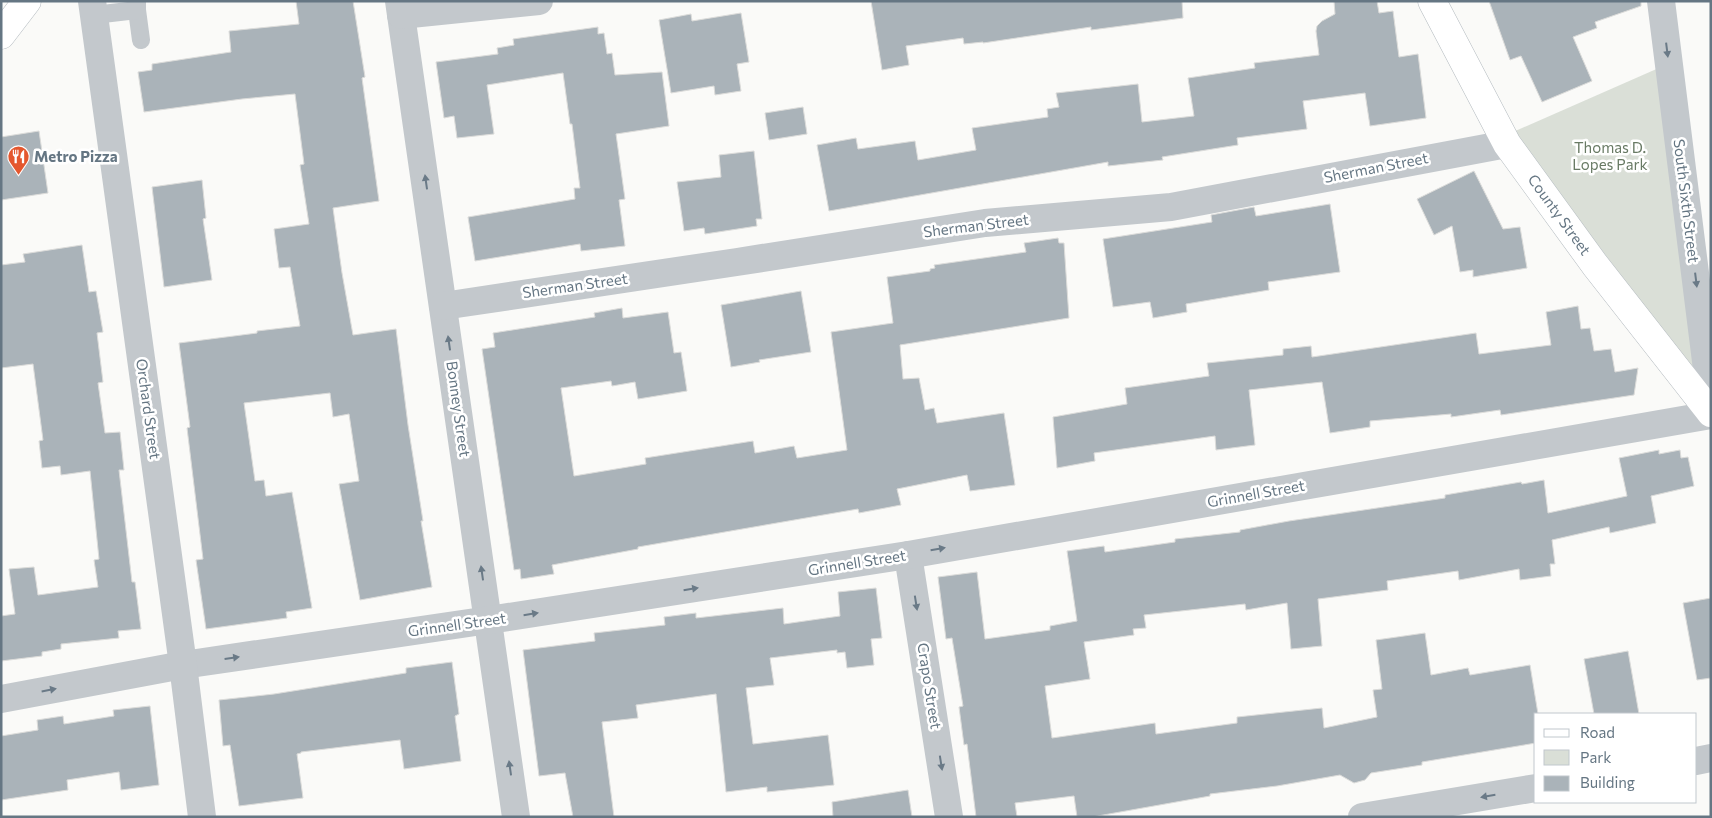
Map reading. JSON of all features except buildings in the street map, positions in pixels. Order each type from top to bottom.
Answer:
[{"type":"main road","points":[[1,35],[27,1]]},
{"type":"main road","name":"County Street","points":[[1432,1],[1507,144],[1595,264],[1711,414]]},
{"type":"street","points":[[400,8],[539,1]]},
{"type":"street","name":"South Sixth Street","points":[[1660,1],[1711,401]]},
{"type":"street","name":"Orchard Street","points":[[93,8],[202,817]]},
{"type":"street","name":"Bonney Street","points":[[400,8],[516,817]]},
{"type":"street","name":"Sherman Street","points":[[444,306],[985,223],[1170,207],[1507,144]]},
{"type":"street","name":"Grinnell Street","points":[[1,699],[183,665],[908,555],[1711,414]]},
{"type":"street","name":"Crapo Street","points":[[908,555],[949,817]]},
{"type":"street","points":[[1697,761],[1711,758]]},
{"type":"street","points":[[1362,817],[1534,788]]},
{"type":"lane","points":[[93,8],[137,6],[140,40]]},
{"type":"green space","name":"Thomas D. Lopes Park","points":[[1661,67],[1703,385],[1513,132]]},
{"type":"place","name":"Metro Pizza","points":[[18,176]]}]
